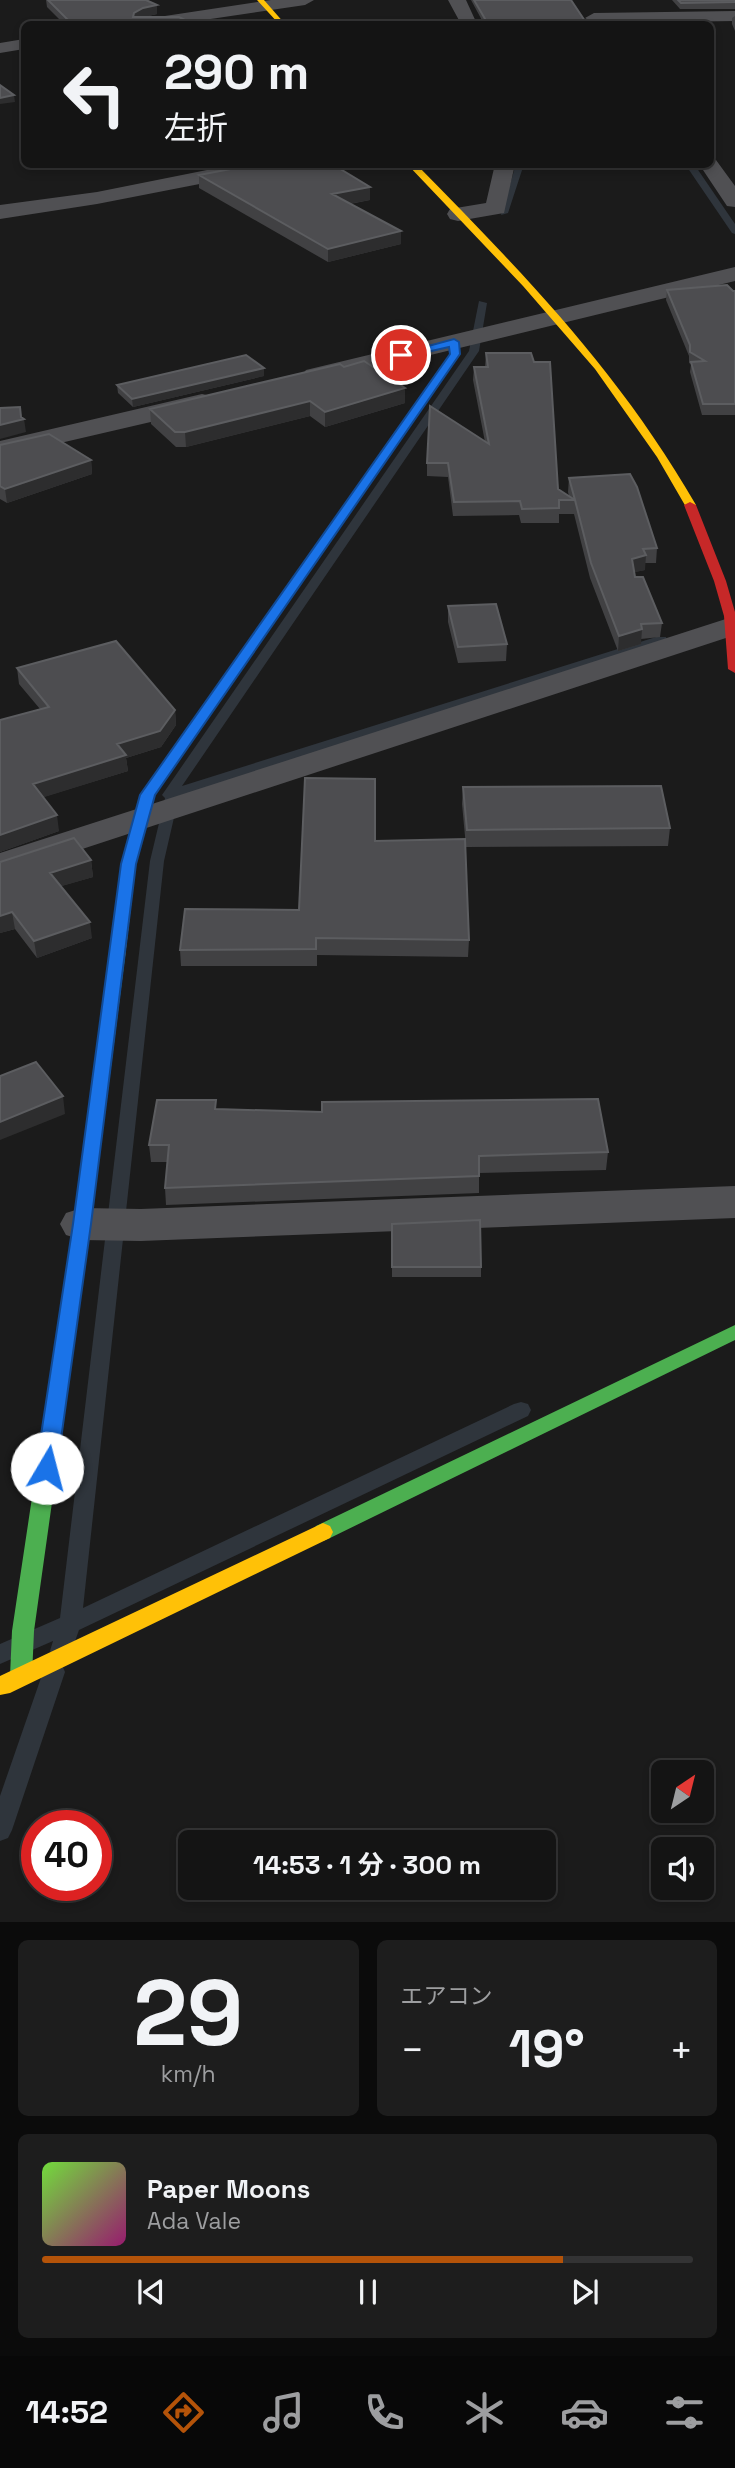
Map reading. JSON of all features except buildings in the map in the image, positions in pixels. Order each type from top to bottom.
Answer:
[{"type":"street","points":[[162,21],[262,3],[305,0]]},
{"type":"street","points":[[457,0],[468,21]]},
{"type":"street","points":[[698,0],[715,17]]},
{"type":"street","points":[[262,3],[279,21]]},
{"type":"street","points":[[593,17],[715,17],[732,24]]},
{"type":"street","points":[[0,48],[21,44]]},
{"type":"street","points":[[0,212],[97,198],[251,168]]},
{"type":"street","points":[[415,168],[558,318],[618,387],[677,475],[710,550],[734,626],[735,669]]},
{"type":"street","points":[[458,214],[496,208],[504,168]]},
{"type":"street","points":[[712,168],[735,201]]},
{"type":"street","points":[[294,380],[735,274]]},
{"type":"street","points":[[21,1669],[23,1631],[89,1224],[129,864],[155,817],[148,795],[455,354],[459,341]]},
{"type":"street","points":[[0,449],[227,396]]},
{"type":"street","points":[[0,865],[155,817],[734,626]]},
{"type":"street","points":[[89,1224],[141,1225],[735,1202]]},
{"type":"street","points":[[0,1687],[21,1669],[39,1668],[83,1649],[735,1332]]},
{"type":"waterway","points":[[504,213],[519,168]]},
{"type":"waterway","points":[[692,168],[735,231]]},
{"type":"waterway","points":[[173,794],[174,788],[474,351],[482,303]]},
{"type":"waterway","points":[[173,794],[661,640]]},
{"type":"waterway","points":[[70,1624],[157,861],[173,794]]},
{"type":"waterway","points":[[70,1624],[521,1410]]},
{"type":"waterway","points":[[0,1654],[70,1624]]},
{"type":"waterway","points":[[61,1651],[70,1624]]},
{"type":"waterway","points":[[0,1830],[54,1672]]},
{"type":"traffic: fast","points":[[322,545],[455,354],[454,343]]},
{"type":"traffic: fast","points":[[21,1676],[23,1631],[82,1224],[117,957]]},
{"type":"traffic: fast","points":[[323,1532],[735,1332]]},
{"type":"traffic: slow","points":[[260,0],[279,21]]},
{"type":"traffic: slow","points":[[415,168],[526,284],[599,367],[632,411],[690,505]]},
{"type":"traffic: slow","points":[[117,957],[129,864],[147,795],[322,545]]},
{"type":"traffic: slow","points":[[2,1686],[323,1532]]},
{"type":"traffic: jam","points":[[690,505],[720,581],[730,616],[735,669]]},
{"type":"route","points":[[47,1468],[129,864],[139,822],[148,795],[455,354],[454,342],[401,355]]}]
